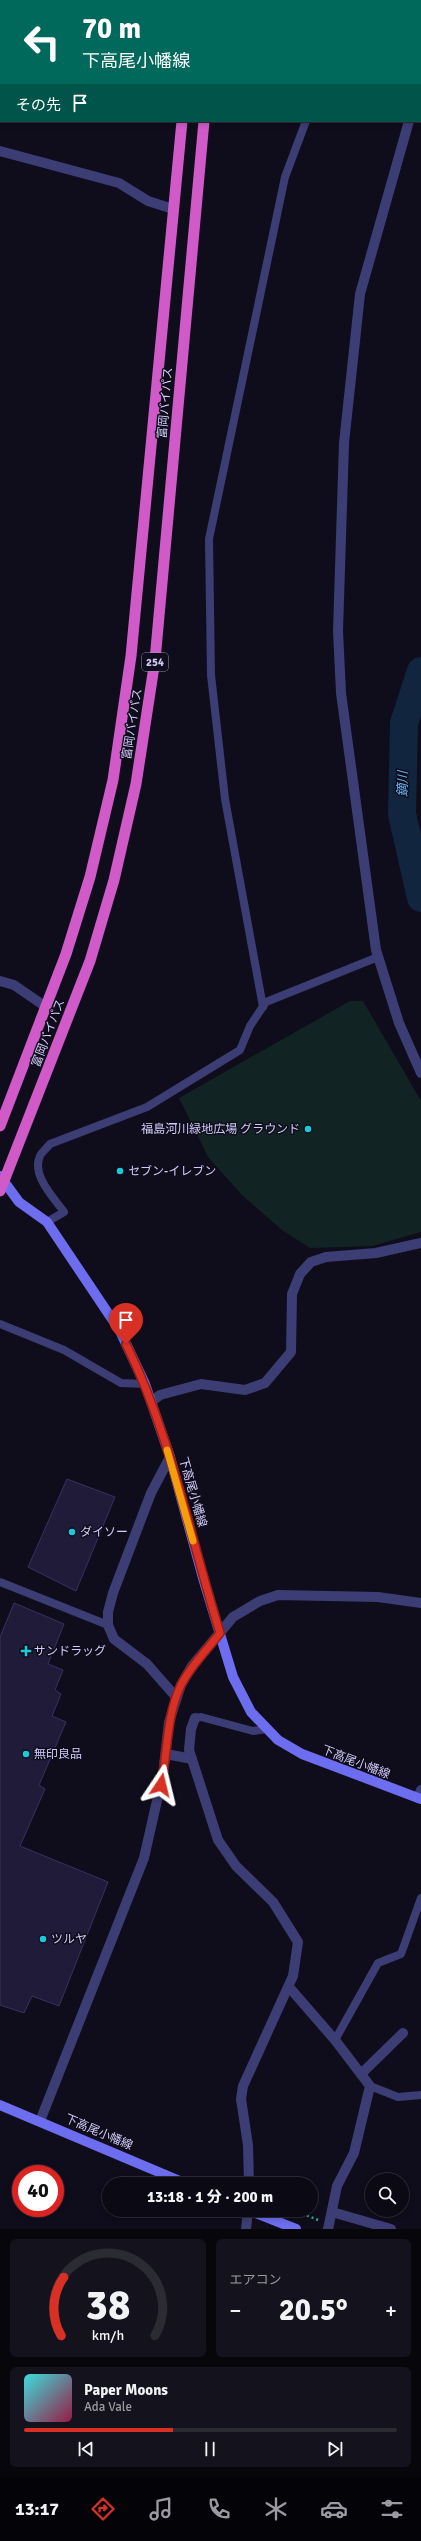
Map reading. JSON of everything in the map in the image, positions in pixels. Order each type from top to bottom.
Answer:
[{"type":"highway","name":"富岡バイパス","points":[[0,1126],[79,916],[102,829],[113,780],[131,656],[182,122]]},
{"type":"highway","name":"富岡バイパス","points":[[1,1183],[90,960],[114,880],[136,784],[155,660],[204,122]]},
{"type":"main road","name":"下高尾小幡線","points":[[1,1183],[19,1202],[47,1222],[120,1331],[152,1402],[170,1457],[220,1633],[241,1695],[251,1712],[278,1740],[302,1754],[420,1796]]},
{"type":"main road","name":"下高尾小幡線","points":[[0,2105],[171,2177]]},
{"type":"main road","points":[[266,2217],[296,2229]]},
{"type":"street","points":[[409,122],[360,294],[343,466],[338,631],[341,693],[364,875],[378,957],[399,1023],[421,1073]]},
{"type":"street","points":[[0,151],[119,183],[148,201],[173,209]]},
{"type":"street","points":[[0,981],[14,985],[46,1007]]},
{"type":"street","points":[[152,1402],[160,1395],[201,1384],[245,1390],[265,1383],[291,1352],[292,1294],[300,1274],[311,1262],[326,1257],[376,1253],[421,1243]]},
{"type":"street","points":[[170,1457],[151,1493],[113,1594],[108,1612],[108,1626],[114,1639],[147,1664],[176,1697]]},
{"type":"street","points":[[40,2121],[144,1858],[166,1754],[169,1722],[176,1697],[192,1666],[233,1617],[260,1601],[278,1595],[378,1597],[421,1603]]},
{"type":"street","points":[[194,1718],[191,1729],[189,1750],[218,1840],[236,1866],[273,1902],[298,1942],[293,1976],[289,1987],[243,2086],[241,2099],[248,2145],[249,2177]]},
{"type":"street","points":[[166,1754],[192,1759]]},
{"type":"street","points":[[289,1987],[335,2040],[370,2086],[354,2153],[341,2175],[328,2229]]},
{"type":"street","points":[[361,2074],[403,2033]]},
{"type":"street","points":[[332,2212],[391,2229]]},
{"type":"street","points":[[246,2229],[247,2217]]},
{"type":"lane","points":[[263,1007],[224,799],[211,675],[209,539],[285,177],[306,122]]},
{"type":"lane","points":[[47,1222],[64,1212],[42,1181],[39,1167],[40,1157],[50,1144],[147,1107],[240,1050],[250,1026],[266,1002],[378,957]]},
{"type":"lane","points":[[0,1324],[64,1350],[121,1383],[145,1384]]},
{"type":"lane","points":[[0,1582],[108,1626]]},
{"type":"lane","points":[[194,1718],[201,1717],[253,1731],[267,1729]]},
{"type":"lane","points":[[335,2040],[378,1963],[401,1954],[421,1898]]},
{"type":"lane","points":[[370,2086],[398,2097],[421,2095]]},
{"type":"green space","name":"福島河川緑地広場 グラウンド","points":[[350,1001],[363,1001],[421,1101],[421,1232],[372,1246],[310,1248],[282,1230],[242,1195],[208,1157],[179,1098]]},
{"type":"building","name":"ダイソー","points":[[67,1479],[115,1497],[76,1591],[28,1567]]},
{"type":"building","points":[[14,1603],[64,1624],[48,1664],[63,1670],[55,1690],[61,1694],[52,1716],[66,1722],[39,1785],[45,1789],[20,1846],[108,1882],[59,2006],[32,1996],[24,2013],[0,2005],[0,1637]]},
{"type":"waterway","name":"鏑川","points":[[421,671],[404,723],[402,814],[421,898]]},
{"type":"slow traffic","points":[[167,1450],[193,1541]]},
{"type":"place","name":"福島河川緑地広場 グラウンド","points":[[308,1129]]},
{"type":"place","name":"セブン-イレブン","points":[[120,1171]]},
{"type":"place","name":"ダイソー","points":[[72,1532]]},
{"type":"place","name":"サンドラッグ","points":[[26,1651]]},
{"type":"place","name":"無印良品","points":[[26,1754]]},
{"type":"place","name":"ツルヤ","points":[[43,1939]]},
{"type":"route","points":[[126,1344],[145,1384],[170,1457],[203,1578],[220,1633],[192,1666],[176,1697],[169,1722],[161,1785]]}]
